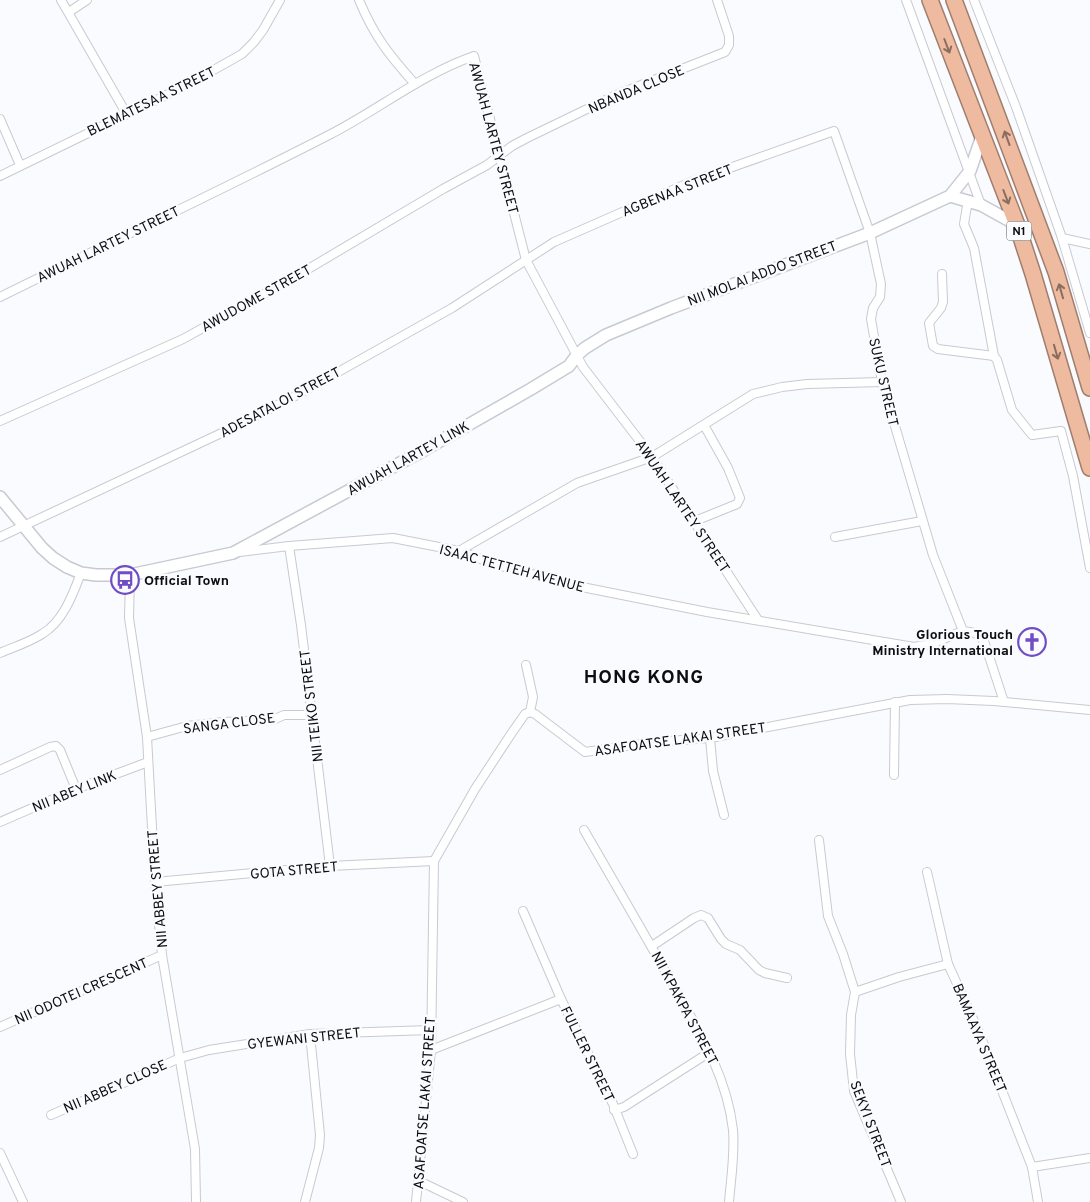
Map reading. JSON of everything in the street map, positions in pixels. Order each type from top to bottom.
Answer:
[{"type":"highway","name":"N1","points":[[930,0],[1017,225],[1090,468]]},
{"type":"highway","name":"N1","points":[[954,0],[1056,272],[1090,388]]},
{"type":"street","points":[[61,0],[126,113]]},
{"type":"street","points":[[69,12],[87,0]]},
{"type":"street","name":"BLEMATESAA STREET","points":[[0,176],[126,113],[187,85],[242,54],[264,30],[280,0]]},
{"type":"street","points":[[359,0],[369,22],[388,54],[415,84]]},
{"type":"street","name":"NBANDA CLOSE","points":[[500,155],[527,138],[616,95],[725,52],[729,45],[729,36],[717,0]]},
{"type":"street","points":[[906,0],[981,205]]},
{"type":"street","points":[[974,0],[1016,107],[1062,238],[1090,333]]},
{"type":"street","name":"AWUAH LARTEY STREET","points":[[0,297],[352,123],[415,84],[474,56],[526,260],[577,355],[600,389],[652,457],[758,620]]},
{"type":"street","points":[[0,119],[20,165]]},
{"type":"street","name":"SUKU STREET","points":[[834,131],[870,233],[881,284],[880,298],[872,308],[871,320],[882,382],[933,555],[963,631]]},
{"type":"street","name":"AGBENAA STREET","points":[[526,260],[554,242],[693,181],[834,131]]},
{"type":"street","name":"NII MOLAI ADDO STREET","points":[[577,355],[606,336],[663,311],[870,233],[950,196],[970,171],[982,136]]},
{"type":"street","name":"AWUDOME STREET","points":[[0,421],[183,339],[293,278],[487,165],[500,155]]},
{"type":"street","points":[[950,196],[981,205],[1017,225]]},
{"type":"street","points":[[968,200],[964,224],[974,248],[994,356],[997,360],[1012,410],[1032,435],[1061,431],[1073,476],[1090,568]]},
{"type":"street","points":[[1062,238],[1090,244]]},
{"type":"street","name":"ADESATALOI STREET","points":[[24,526],[230,429],[299,394],[452,308],[526,260]]},
{"type":"street","points":[[942,274],[943,302],[941,308],[929,323],[933,346],[938,349],[994,356]]},
{"type":"street","name":"AWUAH LARTEY LINK","points":[[233,553],[426,449],[531,389],[569,366],[577,355]]},
{"type":"street","points":[[459,551],[577,483],[652,457],[753,394],[807,384],[882,382]]},
{"type":"street","points":[[695,522],[737,504],[740,498],[728,468],[704,425]]},
{"type":"street","name":"ISAAC TETTEH AVENUE","points":[[0,497],[42,548],[67,567],[81,573],[130,575],[233,553],[289,546],[393,538],[459,551],[582,588],[707,612],[914,647],[931,644],[963,631]]},
{"type":"street","points":[[835,537],[922,521]]},
{"type":"street","points":[[0,537],[24,526]]},
{"type":"street","name":"NII TEIKO STREET","points":[[289,546],[301,625],[330,866]]},
{"type":"street","points":[[0,654],[43,634],[55,623],[64,610],[81,573]]},
{"type":"street","name":"NII ABBEY STREET","points":[[130,575],[129,618],[147,737],[155,882],[162,955],[195,1149],[196,1202]]},
{"type":"street","points":[[963,631],[976,633],[981,637],[1004,702]]},
{"type":"street","points":[[526,665],[533,697],[530,712]]},
{"type":"street","name":"ASAFOATSE LAKAI STREET","points":[[416,1202],[431,1050],[434,861],[496,757],[525,714],[530,712],[535,714],[584,752],[662,741],[710,738],[895,702],[930,699],[1004,702],[1090,710]]},
{"type":"street","points":[[894,775],[895,702]]},
{"type":"street","name":"SANGA CLOSE","points":[[147,737],[196,725],[273,720],[284,715],[311,715]]},
{"type":"street","points":[[710,738],[713,770],[724,815]]},
{"type":"street","points":[[0,770],[56,746],[60,750],[76,789]]},
{"type":"street","name":"NII ABEY LINK","points":[[0,822],[76,789],[148,762]]},
{"type":"street","name":"NII KPAKPA STREET","points":[[584,830],[652,946],[710,1052],[721,1077],[733,1131],[734,1161],[729,1202]]},
{"type":"street","name":"SEKYI STREET","points":[[819,840],[828,916],[843,954],[854,992],[851,1015],[850,1054],[854,1091],[901,1202]]},
{"type":"street","name":"GOTA STREET","points":[[155,882],[330,866],[434,861]]},
{"type":"street","name":"BAMAAYA STREET","points":[[927,872],[948,964],[979,1032],[1032,1167],[1038,1202]]},
{"type":"street","points":[[523,910],[561,999]]},
{"type":"street","points":[[652,946],[694,918],[702,915],[708,918],[726,944],[740,950],[759,970],[787,978]]},
{"type":"street","name":"NII ODOTEI CRESCENT","points":[[0,1028],[162,955]]},
{"type":"street","points":[[854,992],[948,964]]},
{"type":"street","name":"FULLER STREET","points":[[431,1050],[561,999],[617,1109],[633,1154]]},
{"type":"street","name":"GYEWANI STREET","points":[[180,1058],[242,1044],[310,1034],[430,1030]]},
{"type":"street","points":[[305,1202],[319,1148],[320,1135],[310,1034]]},
{"type":"street","points":[[617,1109],[710,1052]]},
{"type":"street","name":"NII ABBEY CLOSE","points":[[51,1115],[180,1058]]},
{"type":"street","points":[[0,1153],[23,1202]]},
{"type":"street","points":[[1032,1167],[1090,1158]]},
{"type":"street","points":[[419,1180],[463,1202]]},
{"type":"place","name":"Official Town","points":[[125,580]]},
{"type":"place","name":"Glorious Touch Ministry International","points":[[1032,642]]},
{"type":"district","name":"HONG KONG","points":[[644,676]]}]
